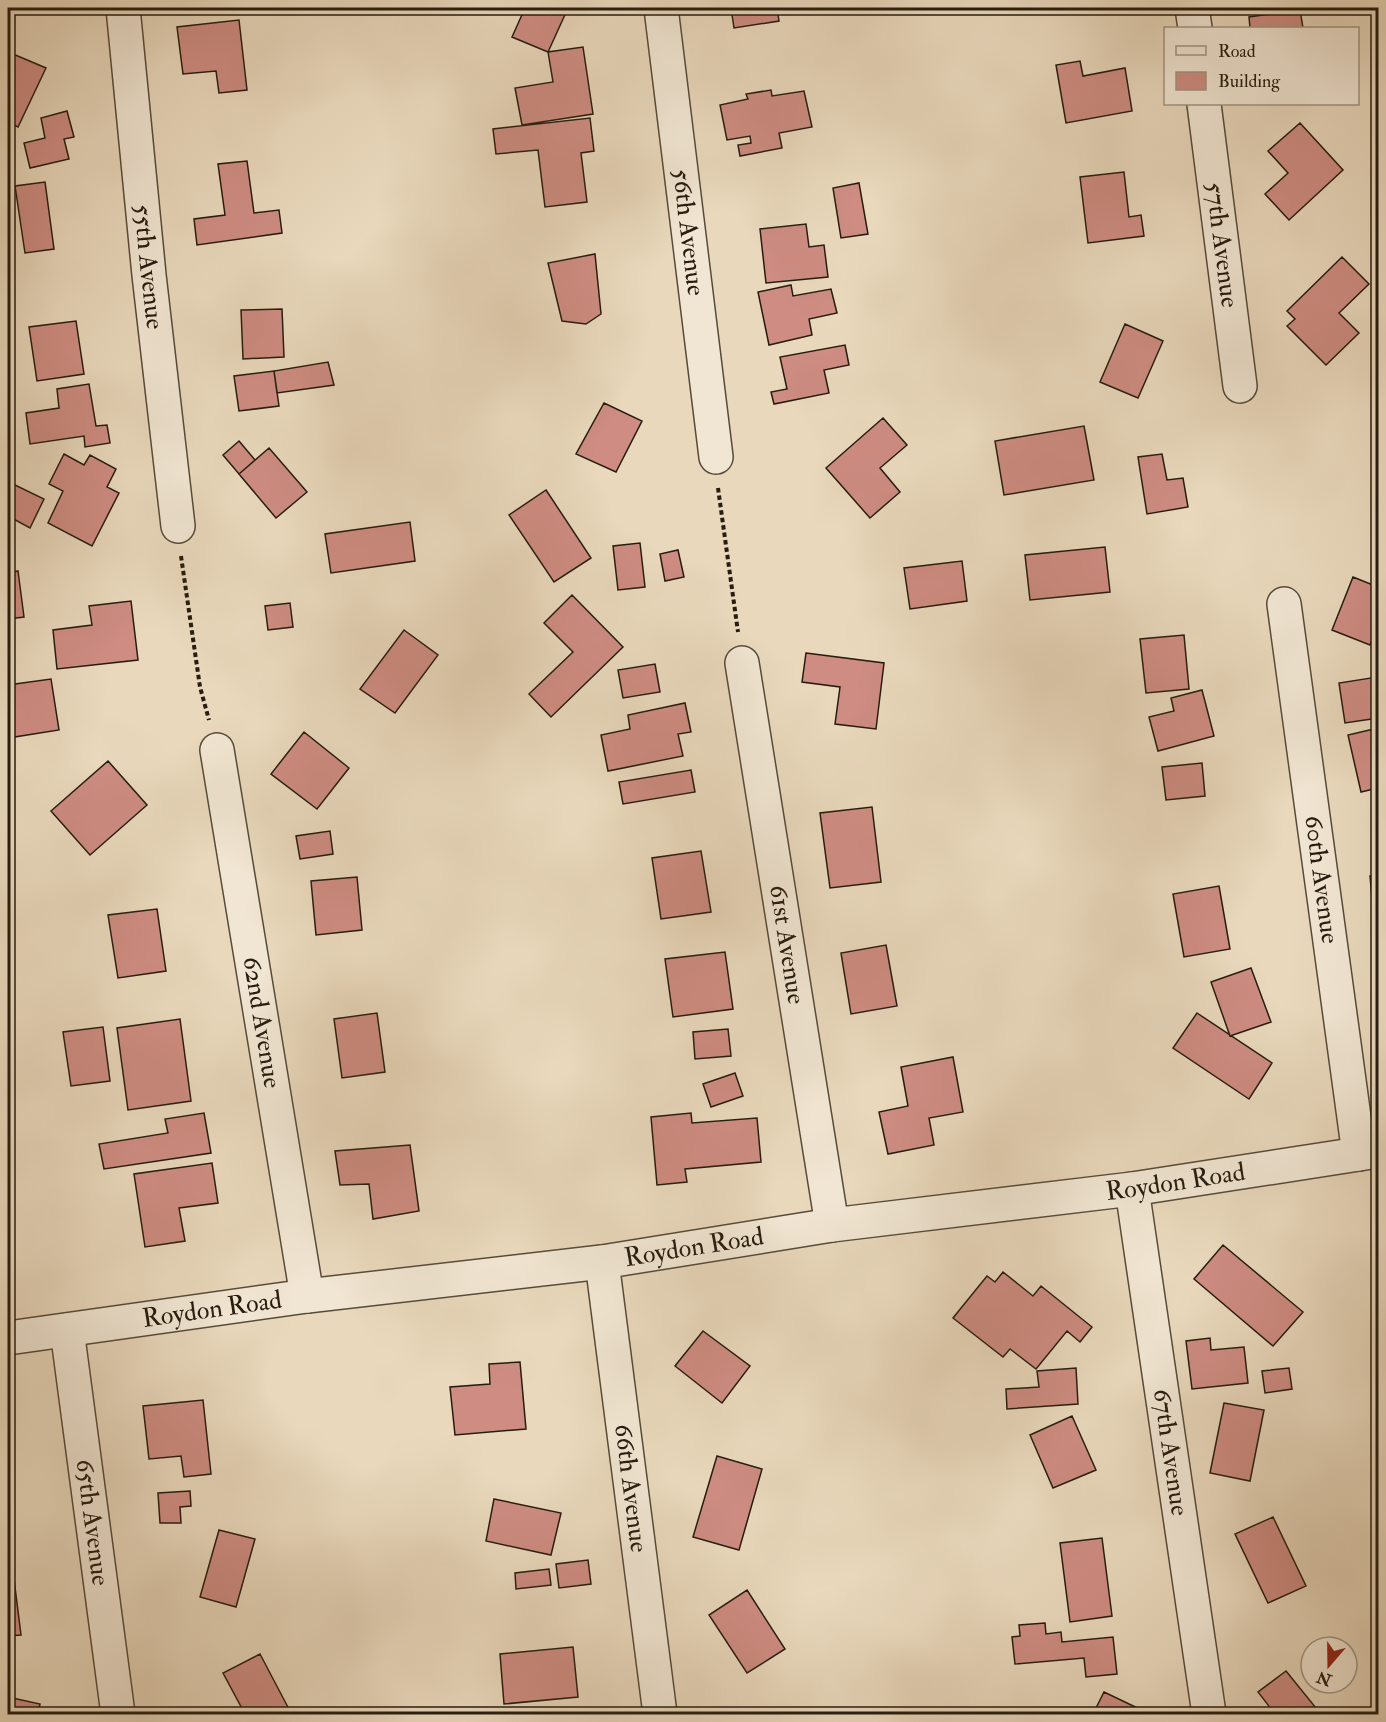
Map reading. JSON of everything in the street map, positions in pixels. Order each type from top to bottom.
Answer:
[{"type":"street","name":"55th Avenue","points":[[123,8],[149,275],[177,526]]},
{"type":"street","name":"56th Avenue","points":[[661,8],[716,457]]},
{"type":"street","points":[[1192,8],[1195,27]]},
{"type":"street","name":"57th Avenue","points":[[1204,105],[1240,386]]},
{"type":"street","name":"60th Avenue","points":[[1284,604],[1369,1152]]},
{"type":"street","name":"61st Avenue","points":[[742,663],[832,1225]]},
{"type":"street","name":"62nd Avenue","points":[[217,750],[307,1296]]},
{"type":"street","name":"Roydon Road","points":[[8,1338],[307,1296],[602,1262],[832,1225],[1132,1189],[1369,1152]]},
{"type":"street","name":"67th Avenue","points":[[1132,1189],[1209,1714]]},
{"type":"street","name":"66th Avenue","points":[[602,1262],[660,1714]]},
{"type":"street","name":"65th Avenue","points":[[67,1330],[118,1714]]},
{"type":"path","points":[[716,457],[742,663]]},
{"type":"path","points":[[177,526],[200,687],[217,750]]},
{"type":"building","points":[[525,8],[568,8],[548,52],[512,37]]},
{"type":"building","points":[[731,8],[777,8],[779,21],[734,28]]},
{"type":"building","points":[[1300,10],[1303,27],[1250,27],[1249,17]]},
{"type":"building","points":[[239,20],[247,90],[219,93],[216,71],[183,74],[177,27]]},
{"type":"building","points":[[583,47],[593,114],[522,125],[515,88],[553,82],[548,52]]},
{"type":"building","points":[[13,54],[46,68],[18,127],[8,122],[8,66]]},
{"type":"building","points":[[1080,61],[1083,76],[1125,68],[1132,111],[1066,123],[1056,65]]},
{"type":"building","points":[[771,90],[772,96],[804,91],[812,127],[779,133],[782,148],[740,156],[738,145],[751,143],[750,136],[727,140],[720,105],[748,99],[746,94]]},
{"type":"building","points":[[67,111],[74,137],[64,139],[69,159],[30,168],[24,143],[45,138],[41,118]]},
{"type":"building","points":[[590,118],[594,151],[581,153],[587,202],[545,207],[538,150],[496,154],[493,129]]},
{"type":"building","points":[[1300,123],[1343,170],[1289,220],[1265,194],[1288,173],[1268,151]]},
{"type":"building","points":[[247,161],[254,213],[279,210],[282,233],[197,245],[194,219],[225,215],[218,164]]},
{"type":"building","points":[[1124,172],[1129,217],[1141,215],[1144,236],[1088,243],[1080,177]]},
{"type":"building","points":[[45,182],[54,249],[25,253],[15,186]]},
{"type":"building","points":[[859,183],[868,234],[841,238],[833,188]]},
{"type":"building","points":[[806,224],[809,247],[824,245],[828,277],[766,283],[760,229]]},
{"type":"building","points":[[595,254],[601,314],[586,324],[562,321],[548,263]]},
{"type":"building","points":[[1342,257],[1369,284],[1339,313],[1359,333],[1326,365],[1287,326],[1295,319],[1287,311]]},
{"type":"building","points":[[791,285],[793,296],[831,289],[837,313],[809,319],[812,335],[769,345],[758,292]]},
{"type":"building","points":[[282,309],[284,357],[243,359],[241,310]]},
{"type":"building","points":[[76,321],[84,374],[37,381],[29,327]]},
{"type":"building","points":[[1125,324],[1163,341],[1138,398],[1100,382]]},
{"type":"building","points":[[845,345],[849,365],[824,370],[829,393],[774,404],[771,392],[787,389],[780,357]]},
{"type":"building","points":[[328,362],[334,385],[277,393],[274,371]]},
{"type":"building","points":[[274,371],[279,406],[239,411],[234,376]]},
{"type":"building","points":[[89,384],[96,426],[107,425],[110,443],[85,447],[84,436],[30,444],[26,413],[59,408],[57,389]]},
{"type":"building","points":[[604,403],[642,421],[616,472],[576,454]]},
{"type":"building","points":[[883,418],[907,445],[880,468],[900,492],[870,518],[826,468]]},
{"type":"building","points":[[1084,426],[1094,480],[1004,495],[995,441]]},
{"type":"building","points":[[239,441],[255,460],[239,474],[223,455]]},
{"type":"building","points":[[269,448],[307,492],[276,518],[239,474]]},
{"type":"building","points":[[64,454],[84,465],[90,455],[116,469],[107,487],[119,493],[92,546],[48,523],[63,491],[49,484]]},
{"type":"building","points":[[1162,454],[1167,480],[1183,478],[1188,507],[1147,514],[1138,457]]},
{"type":"building","points":[[15,485],[44,499],[30,528],[8,516],[8,501]]},
{"type":"building","points":[[546,490],[591,558],[554,582],[509,515]]},
{"type":"building","points":[[410,522],[415,561],[331,573],[325,534]]},
{"type":"building","points":[[640,543],[645,587],[618,590],[613,546]]},
{"type":"building","points":[[1105,547],[1110,592],[1030,600],[1025,555]]},
{"type":"building","points":[[678,550],[684,577],[665,581],[660,554]]},
{"type":"building","points":[[962,561],[967,601],[910,609],[904,568]]},
{"type":"building","points":[[18,571],[24,617],[8,619],[8,573]]},
{"type":"building","points":[[1353,577],[1378,587],[1378,623],[1370,645],[1332,630]]},
{"type":"building","points":[[572,595],[623,647],[551,717],[529,694],[573,652],[544,623]]},
{"type":"building","points":[[131,601],[138,660],[57,669],[53,630],[92,625],[89,606]]},
{"type":"building","points":[[290,603],[293,627],[268,630],[265,606]]},
{"type":"building","points":[[404,630],[438,655],[395,713],[360,689]]},
{"type":"building","points":[[1184,635],[1189,689],[1146,693],[1140,639]]},
{"type":"building","points":[[806,653],[884,663],[876,729],[835,724],[840,687],[802,682]]},
{"type":"building","points":[[655,664],[660,692],[623,698],[618,670]]},
{"type":"building","points":[[1377,677],[1378,718],[1345,723],[1339,683]]},
{"type":"building","points":[[51,679],[59,730],[8,738],[8,685]]},
{"type":"building","points":[[1202,690],[1214,736],[1158,751],[1149,717],[1174,711],[1171,698]]},
{"type":"building","points":[[685,703],[691,732],[678,734],[683,756],[608,771],[601,735],[630,729],[628,715]]},
{"type":"building","points":[[1378,728],[1378,788],[1361,792],[1348,735]]},
{"type":"building","points":[[304,732],[349,768],[317,809],[271,774]]},
{"type":"building","points":[[108,761],[147,805],[90,855],[51,811]]},
{"type":"building","points":[[1202,763],[1205,796],[1166,800],[1162,767]]},
{"type":"building","points":[[691,770],[695,792],[623,804],[619,782]]},
{"type":"building","points":[[872,807],[881,882],[830,888],[820,813]]},
{"type":"building","points":[[330,831],[333,854],[300,859],[296,836]]},
{"type":"building","points":[[701,851],[711,912],[661,919],[652,858]]},
{"type":"building","points":[[1370,876],[1378,876],[1378,931],[1375,931]]},
{"type":"building","points":[[357,877],[362,930],[316,935],[311,881]]},
{"type":"building","points":[[1219,886],[1230,949],[1184,957],[1173,894]]},
{"type":"building","points":[[157,909],[166,971],[118,978],[108,915]]},
{"type":"building","points":[[886,945],[897,1006],[851,1014],[841,953]]},
{"type":"building","points":[[725,952],[733,1009],[673,1017],[665,959]]},
{"type":"building","points":[[1251,968],[1271,1022],[1230,1036],[1211,982]]},
{"type":"building","points":[[377,1013],[385,1072],[342,1078],[334,1019]]},
{"type":"building","points":[[1197,1013],[1272,1063],[1249,1099],[1173,1048]]},
{"type":"building","points":[[180,1019],[191,1101],[128,1110],[117,1028]]},
{"type":"building","points":[[103,1027],[110,1081],[71,1086],[63,1032]]},
{"type":"building","points":[[728,1029],[731,1056],[695,1059],[693,1032]]},
{"type":"building","points":[[953,1057],[963,1112],[929,1118],[934,1145],[888,1154],[879,1112],[908,1106],[901,1067]]},
{"type":"building","points":[[735,1073],[743,1096],[711,1107],[703,1084]]},
{"type":"building","points":[[204,1113],[211,1153],[104,1169],[99,1144],[168,1133],[165,1119]]},
{"type":"building","points":[[691,1113],[692,1123],[757,1118],[761,1162],[685,1169],[687,1182],[657,1185],[651,1117]]},
{"type":"building","points":[[410,1145],[419,1211],[373,1219],[369,1184],[340,1185],[335,1151]]},
{"type":"building","points":[[212,1163],[218,1203],[179,1208],[185,1241],[145,1247],[134,1174]]},
{"type":"building","points":[[1223,1245],[1303,1312],[1273,1346],[1194,1279]]},
{"type":"building","points":[[1003,1272],[1033,1296],[1041,1286],[1092,1327],[1080,1342],[1067,1331],[1036,1369],[1010,1349],[1003,1357],[953,1318],[987,1276],[995,1282]]},
{"type":"building","points":[[703,1331],[750,1366],[722,1403],[675,1366]]},
{"type":"building","points":[[1210,1338],[1211,1350],[1244,1347],[1248,1383],[1192,1389],[1186,1341]]},
{"type":"building","points":[[520,1362],[526,1429],[455,1435],[450,1387],[490,1384],[489,1364]]},
{"type":"building","points":[[1076,1368],[1078,1404],[1007,1409],[1006,1389],[1039,1387],[1037,1371]]},
{"type":"building","points":[[1289,1368],[1292,1389],[1265,1393],[1262,1371]]},
{"type":"building","points":[[203,1400],[211,1474],[184,1477],[181,1456],[149,1459],[143,1406]]},
{"type":"building","points":[[1224,1403],[1264,1410],[1250,1481],[1210,1473]]},
{"type":"building","points":[[1072,1416],[1096,1470],[1053,1488],[1030,1435]]},
{"type":"building","points":[[717,1456],[762,1469],[739,1550],[693,1537]]},
{"type":"building","points":[[190,1491],[191,1506],[180,1507],[181,1523],[160,1523],[158,1493]]},
{"type":"building","points":[[494,1499],[561,1513],[551,1555],[486,1541]]},
{"type":"building","points":[[1273,1517],[1306,1586],[1268,1603],[1235,1534]]},
{"type":"building","points":[[219,1530],[255,1539],[236,1607],[200,1597]]},
{"type":"building","points":[[1102,1538],[1112,1616],[1070,1622],[1060,1543]]},
{"type":"building","points":[[588,1560],[591,1584],[559,1588],[556,1564]]},
{"type":"building","points":[[549,1569],[551,1585],[516,1589],[515,1573]]},
{"type":"building","points":[[13,1571],[21,1635],[8,1636],[8,1572]]},
{"type":"building","points":[[747,1590],[785,1649],[747,1673],[709,1615]]},
{"type":"building","points":[[1045,1623],[1046,1634],[1061,1632],[1062,1642],[1113,1637],[1117,1674],[1086,1677],[1084,1658],[1015,1664],[1012,1637],[1020,1636],[1019,1625]]},
{"type":"building","points":[[573,1647],[578,1697],[504,1704],[500,1654]]},
{"type":"building","points":[[260,1654],[291,1713],[245,1714],[223,1673]]},
{"type":"building","points":[[1286,1671],[1299,1687],[1299,1695],[1305,1695],[1316,1708],[1307,1714],[1275,1714],[1258,1692]]},
{"type":"building","points":[[1104,1692],[1150,1714],[1093,1714]]},
{"type":"building","points":[[8,1697],[40,1704],[38,1714],[8,1714]]}]
